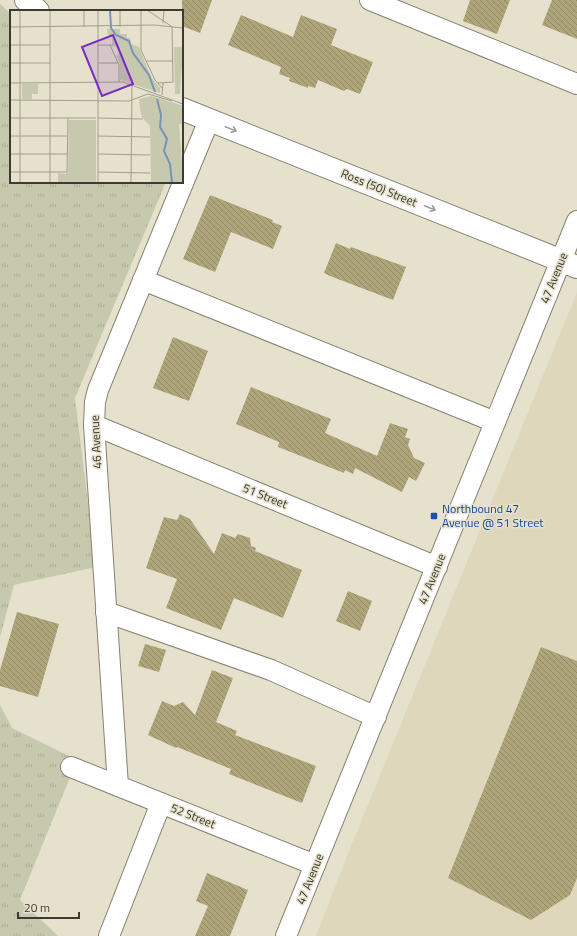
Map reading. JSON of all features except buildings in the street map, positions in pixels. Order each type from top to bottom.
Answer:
[{"type":"main road","points":[[26,0],[37,10]]},
{"type":"main road","name":"Ross (50) Street","points":[[183,109],[569,263]]},
{"type":"street","points":[[370,0],[577,84]]},
{"type":"street","name":"46 Avenue","points":[[118,786],[94,426],[95,402],[98,390],[209,120]]},
{"type":"street","name":"47 Avenue","points":[[286,936],[496,422],[569,263],[577,221]]},
{"type":"street","points":[[143,280],[496,422]]},
{"type":"street","name":"51 Street","points":[[94,426],[437,567]]},
{"type":"street","points":[[106,612],[270,670],[376,717]]},
{"type":"street","name":"52 Street","points":[[71,767],[118,786],[158,809],[315,865]]},
{"type":"street","points":[[109,936],[158,809]]},
{"type":"shaded area","points":[[577,292],[577,936],[316,936],[343,866]]},
{"type":"green space","points":[[0,4],[10,13],[10,183],[166,183],[75,398],[96,567],[14,585],[0,637]]},
{"type":"green space","points":[[0,705],[12,728],[77,760],[20,900],[58,936],[0,936]]},
{"type":"place","name":"Northbound 47 Avenue @ 51 Street","points":[[434,516]]}]
